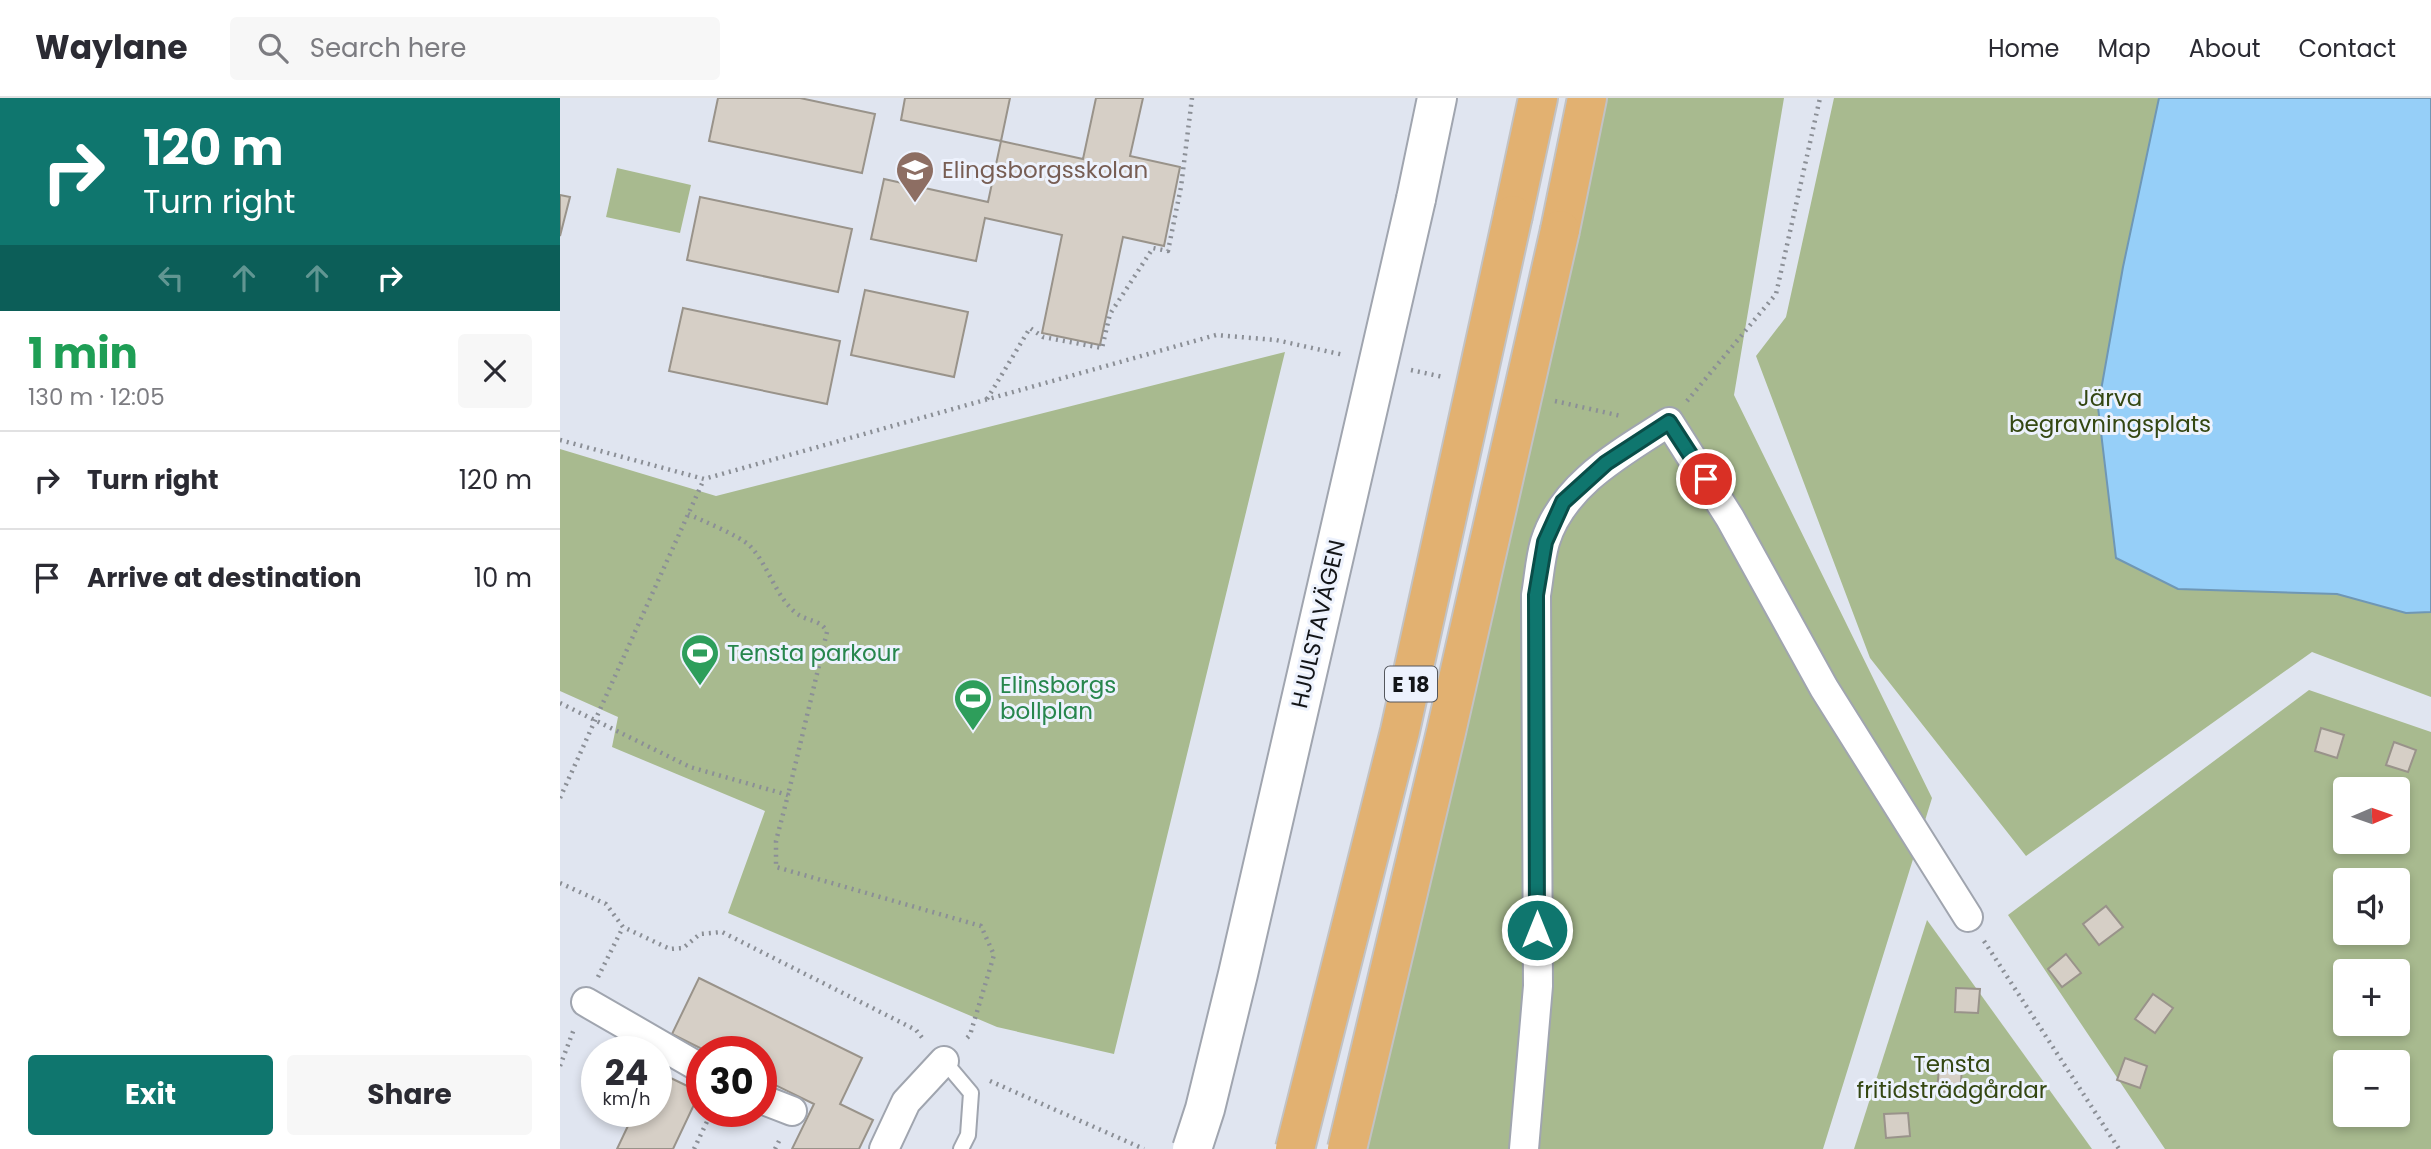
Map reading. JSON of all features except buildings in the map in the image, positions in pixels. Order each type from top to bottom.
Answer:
[{"type":"highway","name":"E 18","points":[[1295,1149],[1400,731],[1538,98]]},
{"type":"highway","name":"E 18","points":[[1347,1149],[1446,732],[1560,230],[1587,98]]},
{"type":"main road","name":"HJULSTAVÄGEN","points":[[1192,1149],[1205,1109],[1238,974],[1437,98]]},
{"type":"street","points":[[1524,1149],[1538,986],[1536,595],[1545,542],[1563,502],[1606,463],[1669,422],[1730,518],[1824,688],[1968,917]]},
{"type":"street","points":[[586,1002],[686,1060]]},
{"type":"street","points":[[884,1149],[906,1102],[944,1061]]},
{"type":"street","points":[[777,1105],[792,1111]]},
{"type":"lane","points":[[944,1061],[971,1093],[968,1135],[961,1149]]},
{"type":"path","points":[[986,399],[1030,328],[1043,337],[1102,348],[1110,314],[1153,248],[1168,251],[1181,187],[1192,98]]},
{"type":"path","points":[[1669,422],[1776,294],[1820,98]]},
{"type":"path","points":[[560,440],[704,479],[1216,335],[1276,340]]},
{"type":"path","points":[[560,798],[704,479]]},
{"type":"path","points":[[688,514],[748,544],[765,565],[782,598],[796,613],[823,625],[827,632],[776,841],[776,867],[981,926],[994,954],[970,1035],[944,1061]]},
{"type":"path","points":[[560,703],[690,767],[788,795]]},
{"type":"path","points":[[560,883],[606,904],[623,927],[670,949],[683,948],[700,934],[722,932],[916,1030],[944,1061],[1144,1149]]},
{"type":"path","points":[[1968,917],[2119,1149]]},
{"type":"path","points":[[694,1149],[704,1127]]},
{"type":"green space","points":[[1591,98],[1784,98],[1734,395],[1932,798],[1823,1149],[1337,1149]]},
{"type":"green space","name":"Järva begravningsplats","points":[[1834,98],[2431,98],[2431,697],[2312,652],[2026,856],[1870,658],[1756,356],[1786,317]]},
{"type":"green space","points":[[617,168],[691,185],[680,233],[606,217]]},
{"type":"green space","points":[[1285,352],[1114,1054],[997,1027],[728,913],[765,811],[612,747],[618,717],[560,691],[560,449],[716,496]]},
{"type":"green space","points":[[2309,690],[2431,732],[2431,1149],[2165,1149],[2008,915]]},
{"type":"green space","name":"Tensta fritidsträdgårdar","points":[[1927,920],[2092,1149],[1854,1149]]},
{"type":"water","points":[[2159,98],[2431,98],[2431,612],[2406,613],[2337,594],[2178,589],[2116,558],[2098,407],[2123,267]]},
{"type":"place","name":"Elingsborgsskolan","points":[[915,204]]},
{"type":"place","name":"Tensta parkour","points":[[700,687]]},
{"type":"place","name":"Elinsborgs bollplan","points":[[973,732]]},
{"type":"route","points":[[1537,930],[1536,595],[1545,542],[1563,502],[1606,463],[1669,422],[1706,479]]}]
